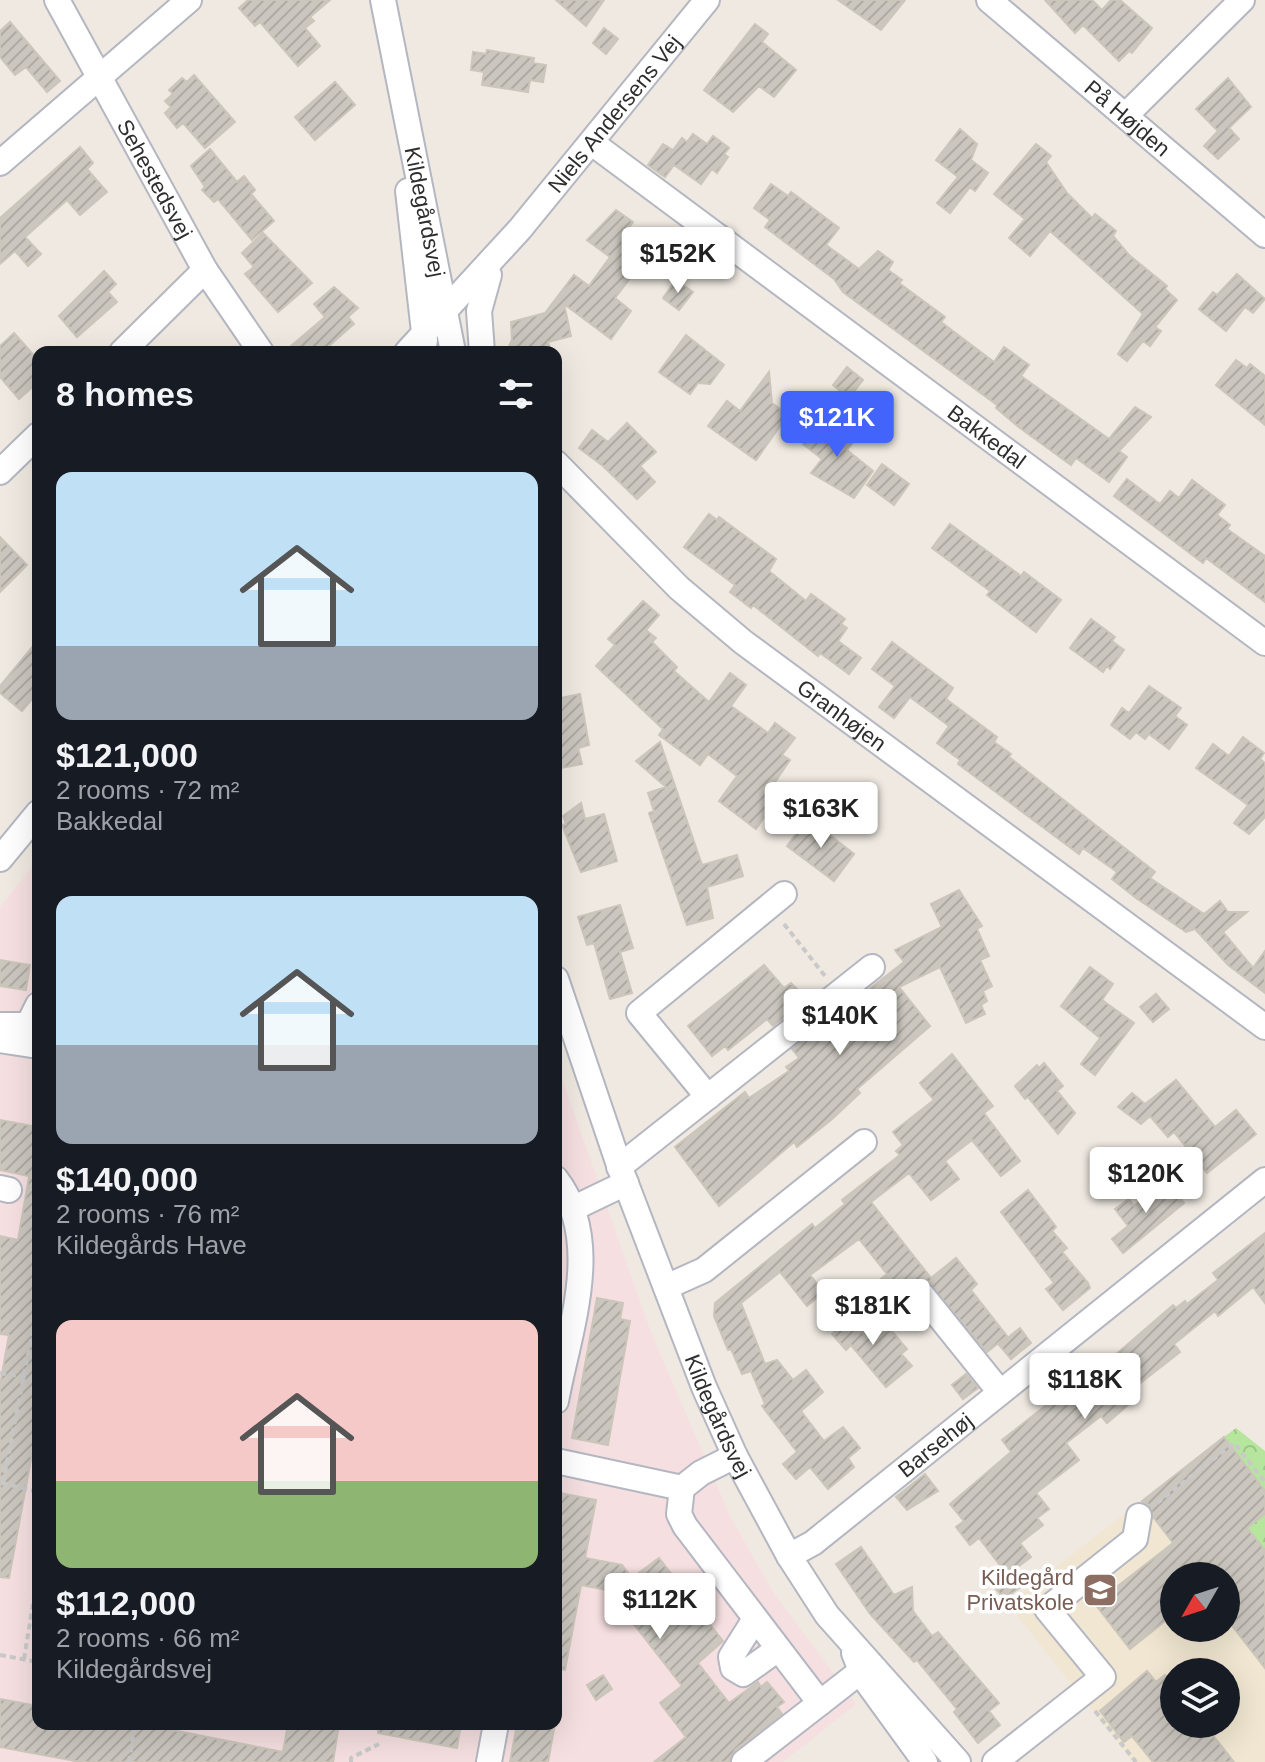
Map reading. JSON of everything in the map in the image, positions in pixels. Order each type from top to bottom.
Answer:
[{"type":"street","name":"Sehestedsvej","points":[[57,0],[205,270],[257,346]]},
{"type":"street","points":[[0,163],[189,0]]},
{"type":"street","name":"Kildegårdsvej","points":[[383,0],[450,330]]},
{"type":"street","name":"Niels Andersens Vej","points":[[450,330],[520,229],[707,0]]},
{"type":"street","name":"På Højden","points":[[989,0],[1265,235]]},
{"type":"street","points":[[1126,115],[1242,0]]},
{"type":"street","name":"Kildegårdsvej","points":[[398,73],[428,345]]},
{"type":"street","name":"Bakkedal","points":[[592,143],[1265,643]]},
{"type":"street","name":"Niels Andersens Vej","points":[[428,345],[450,330],[520,229]]},
{"type":"street","points":[[128,346],[205,270]]},
{"type":"street","points":[[482,346],[479,311],[489,275]]},
{"type":"street","points":[[0,472],[32,441]]},
{"type":"street","name":"Granhøjen","points":[[562,469],[679,588],[743,642],[1265,1027]]},
{"type":"street","points":[[0,859],[32,820]]},
{"type":"street","points":[[708,1097],[639,1013],[777,900]]},
{"type":"street","points":[[574,1208],[622,1175],[708,1097],[872,967]]},
{"type":"street","name":"Kildegårdsvej","points":[[562,997],[622,1175],[735,1456],[789,1556],[851,1647],[861,1671],[925,1762]]},
{"type":"street","points":[[0,1025],[28,1025],[32,1017]]},
{"type":"street","points":[[0,1040],[32,1045]]},
{"type":"street","points":[[0,1053],[32,1056]]},
{"type":"street","points":[[666,1287],[704,1270],[864,1142]]},
{"type":"street","name":"Barsehøj","points":[[789,1556],[813,1543],[1265,1180]]},
{"type":"street","points":[[562,1189],[574,1208],[581,1254],[565,1301],[562,1334]]},
{"type":"street","points":[[922,1295],[1000,1392]]},
{"type":"street","points":[[735,1456],[701,1473],[682,1488],[679,1514],[820,1703]]},
{"type":"street","points":[[562,1462],[682,1488]]},
{"type":"street","points":[[995,1762],[1103,1677],[1047,1609],[1135,1539],[1139,1516]]},
{"type":"street","points":[[755,1619],[731,1657],[733,1668],[743,1674],[778,1649]]},
{"type":"street","name":"Kildegårdsvej","points":[[851,1647],[881,1672],[958,1762]]},
{"type":"street","points":[[744,1762],[861,1671]]},
{"type":"street","points":[[489,1762],[495,1730]]},
{"type":"path","points":[[777,900],[839,993]]},
{"type":"path","points":[[32,1338],[1,1483],[32,1491]]},
{"type":"path","points":[[0,1373],[32,1378]]},
{"type":"path","points":[[1139,1516],[1234,1443],[1265,1482]]},
{"type":"path","points":[[24,1659],[32,1610]]},
{"type":"path","points":[[0,1655],[32,1661]]},
{"type":"path","points":[[1081,1694],[1136,1762]]},
{"type":"path","points":[[129,1762],[134,1730]]},
{"type":"path","points":[[351,1762],[351,1758],[379,1744]]},
{"type":"shaded area","points":[[32,867],[32,1730],[562,1730],[562,1078],[650,1330],[730,1516],[773,1592],[856,1704],[783,1762],[0,1762],[0,907]]},
{"type":"shaded area","name":"Kildegård Privatskole","points":[[1236,1428],[1265,1451],[1265,1762],[1133,1762],[1008,1604]]},
{"type":"green space","points":[[1236,1428],[1265,1451],[1265,1491],[1224,1437]]},
{"type":"green space","points":[[1234,1511],[1255,1522],[1265,1514],[1265,1550]]},
{"type":"building","points":[[248,0],[330,0],[310,17],[314,21],[305,28],[320,46],[298,66],[260,22],[255,26],[239,8]]},
{"type":"building","points":[[556,0],[604,0],[586,26]]},
{"type":"building","points":[[838,0],[905,0],[881,30]]},
{"type":"building","points":[[1045,0],[1092,0],[1102,10],[1111,0],[1120,0],[1152,28],[1132,53],[1129,51],[1119,61],[1083,25],[1075,33]]},
{"type":"building","points":[[10,22],[60,81],[47,92],[26,67],[15,75],[0,57],[0,31]]},
{"type":"building","points":[[755,24],[768,34],[762,42],[796,70],[774,97],[759,86],[733,112],[704,90]]},
{"type":"building","points":[[604,28],[618,39],[606,54],[593,43]]},
{"type":"building","points":[[487,50],[534,58],[533,63],[546,65],[543,82],[530,80],[528,92],[482,85],[484,72],[471,70],[473,52],[486,54]]},
{"type":"building","points":[[194,75],[235,122],[205,148],[183,123],[177,128],[165,113],[171,107],[165,101],[173,94],[169,90],[182,78],[187,82]]},
{"type":"building","points":[[1228,78],[1251,107],[1229,128],[1239,139],[1218,159],[1204,146],[1218,131],[1196,109]]},
{"type":"building","points":[[335,82],[355,105],[315,140],[295,117]]},
{"type":"building","points":[[960,129],[977,144],[971,160],[988,173],[975,191],[970,187],[950,213],[937,203],[958,177],[936,160]]},
{"type":"building","points":[[693,134],[707,144],[713,136],[729,148],[724,154],[728,157],[717,173],[712,169],[701,184],[674,165],[665,177],[648,165],[663,144],[673,150],[682,138],[687,142]]},
{"type":"building","points":[[1036,144],[1051,156],[1046,162],[1067,193],[1092,218],[1095,214],[1116,231],[1113,236],[1129,255],[1167,286],[1165,289],[1177,300],[1155,327],[1161,331],[1150,346],[1143,341],[1127,361],[1118,354],[1143,314],[1050,231],[1030,256],[1009,238],[1025,219],[994,194]]},
{"type":"building","points":[[80,147],[93,163],[87,169],[107,192],[80,215],[67,200],[25,237],[41,254],[28,266],[15,251],[0,264],[0,218]]},
{"type":"building","points":[[210,149],[237,182],[244,176],[255,190],[251,194],[274,221],[252,240],[218,199],[214,202],[202,190],[205,187],[191,166]]},
{"type":"building","points":[[771,184],[788,196],[791,192],[839,228],[826,245],[859,269],[878,251],[893,262],[888,270],[902,280],[899,283],[945,317],[941,322],[994,362],[1004,347],[1029,365],[1021,376],[1109,439],[1135,407],[1151,417],[1119,451],[1127,457],[1109,482],[1076,458],[1071,465],[1020,428],[996,408],[997,405],[843,292],[834,279],[765,227],[770,220],[754,208]]},
{"type":"building","points":[[616,210],[633,222],[626,232],[651,251],[615,298],[631,311],[611,339],[564,304],[571,336],[548,342],[549,346],[509,346],[512,340],[511,322],[545,313],[574,275],[589,286],[610,257],[587,240]]},
{"type":"building","points":[[263,233],[312,283],[278,312],[245,274],[254,267],[242,253]]},
{"type":"building","points":[[104,271],[116,284],[108,292],[117,302],[77,337],[59,316]]},
{"type":"building","points":[[1237,274],[1265,299],[1253,313],[1245,307],[1226,331],[1199,309],[1213,292],[1217,295]]},
{"type":"building","points":[[676,280],[693,292],[679,310],[663,298]]},
{"type":"building","points":[[334,287],[358,308],[348,317],[354,324],[329,346],[291,346],[325,317],[314,304]]},
{"type":"building","points":[[14,333],[32,353],[32,387],[19,399],[0,377],[0,346]]},
{"type":"building","points":[[686,335],[724,365],[710,384],[698,383],[690,394],[659,372]]},
{"type":"building","points":[[1236,360],[1247,368],[1250,364],[1265,376],[1265,425],[1216,385]]},
{"type":"building","points":[[847,367],[863,380],[849,398],[833,385]]},
{"type":"building","points":[[769,372],[772,403],[788,415],[756,460],[708,426],[727,401],[740,411]]},
{"type":"building","points":[[823,417],[854,441],[847,450],[873,471],[854,498],[811,473],[822,459],[803,444]]},
{"type":"building","points":[[627,423],[656,452],[640,466],[655,482],[637,499],[579,448],[592,430],[608,442]]},
{"type":"building","points":[[882,464],[909,484],[894,505],[867,485]]},
{"type":"building","points":[[1127,479],[1160,504],[1170,491],[1179,498],[1192,480],[1225,505],[1217,515],[1230,525],[1227,529],[1265,556],[1265,602],[1206,558],[1203,563],[1114,496]]},
{"type":"building","points":[[709,514],[717,520],[719,517],[776,559],[769,571],[806,601],[811,594],[845,619],[841,624],[847,628],[838,641],[861,658],[849,674],[820,653],[818,656],[753,605],[751,608],[730,592],[735,585],[684,547]]},
{"type":"building","points":[[950,524],[1021,576],[1024,572],[1061,600],[1036,632],[987,595],[990,591],[932,548]]},
{"type":"building","points":[[0,537],[27,565],[0,592]]},
{"type":"building","points":[[643,601],[659,615],[646,630],[656,638],[652,642],[677,667],[674,671],[709,702],[730,673],[746,685],[731,706],[768,733],[775,723],[795,738],[782,755],[790,760],[773,785],[781,792],[756,829],[719,801],[737,776],[708,754],[700,765],[659,735],[663,729],[596,666],[615,645],[608,639]]},
{"type":"building","points":[[1091,619],[1115,637],[1112,641],[1124,650],[1110,669],[1107,666],[1103,672],[1070,648]]},
{"type":"building","points":[[892,642],[953,688],[946,699],[997,737],[994,742],[1011,754],[1009,757],[1155,872],[1150,878],[1204,914],[1220,901],[1228,912],[1247,912],[1223,932],[1253,968],[1265,951],[1265,993],[1228,965],[1195,929],[1186,932],[1136,898],[1112,879],[1117,872],[1083,848],[1079,854],[958,764],[960,760],[937,743],[949,726],[910,697],[894,718],[879,707],[895,686],[872,669]]},
{"type":"building","points":[[32,647],[32,699],[22,711],[0,693],[0,686]]},
{"type":"building","points":[[1149,686],[1181,708],[1175,716],[1187,725],[1169,749],[1149,734],[1145,739],[1136,732],[1130,739],[1111,725],[1122,708],[1129,713]]},
{"type":"building","points":[[580,694],[589,745],[578,748],[582,764],[562,768],[562,698]]},
{"type":"building","points":[[1243,737],[1264,753],[1260,759],[1265,763],[1265,817],[1249,834],[1234,823],[1248,805],[1196,768],[1213,744],[1229,756]]},
{"type":"building","points":[[660,742],[702,865],[737,855],[743,876],[707,887],[713,918],[687,925],[649,813],[654,811],[648,793],[666,787],[636,761]]},
{"type":"building","points":[[581,803],[585,819],[604,814],[617,861],[581,872],[562,825],[566,824],[563,816]]},
{"type":"building","points":[[808,818],[854,854],[834,881],[787,846]]},
{"type":"building","points":[[959,890],[982,926],[977,929],[989,956],[980,960],[992,986],[983,991],[987,1001],[981,1005],[985,1014],[966,1023],[940,967],[899,987],[930,1026],[857,1089],[860,1093],[831,1120],[797,1147],[794,1142],[719,1206],[675,1147],[745,1092],[749,1098],[789,1071],[786,1067],[799,1058],[792,1049],[904,962],[895,950],[942,927],[931,904]]},
{"type":"building","points":[[620,905],[633,948],[620,952],[632,993],[610,999],[594,943],[587,945],[578,917]]},
{"type":"building","points":[[0,960],[30,965],[26,990],[0,986]]},
{"type":"building","points":[[764,965],[784,988],[791,983],[802,994],[795,1003],[798,1007],[773,1026],[767,1019],[728,1050],[725,1046],[712,1056],[688,1026]]},
{"type":"building","points":[[1090,967],[1113,984],[1102,1000],[1134,1023],[1095,1075],[1081,1064],[1100,1038],[1061,1006]]},
{"type":"building","points":[[1156,994],[1169,1009],[1153,1022],[1140,1007]]},
{"type":"building","points":[[952,1054],[993,1106],[984,1113],[1020,1161],[1001,1176],[972,1140],[945,1161],[959,1179],[931,1200],[909,1173],[871,1202],[931,1278],[956,1258],[977,1284],[971,1290],[1007,1336],[987,1352],[927,1281],[913,1283],[907,1297],[892,1305],[876,1283],[887,1274],[859,1239],[810,1275],[824,1292],[807,1306],[780,1272],[741,1303],[765,1364],[777,1360],[793,1380],[806,1370],[823,1392],[801,1411],[824,1441],[843,1427],[860,1448],[848,1458],[854,1467],[828,1489],[810,1467],[796,1479],[783,1464],[797,1452],[762,1406],[765,1404],[751,1371],[742,1374],[731,1349],[728,1350],[714,1316],[715,1303],[812,1224],[815,1228],[845,1204],[842,1200],[900,1155],[896,1151],[903,1145],[893,1132],[934,1100],[920,1083]]},
{"type":"building","points":[[1044,1063],[1063,1086],[1057,1091],[1075,1113],[1058,1134],[1015,1086],[1037,1065],[1039,1068]]},
{"type":"building","points":[[1176,1080],[1215,1127],[1236,1110],[1256,1134],[1207,1173],[1174,1132],[1168,1137],[1150,1116],[1141,1124],[1118,1107],[1132,1093],[1145,1104]]},
{"type":"building","points":[[0,1120],[32,1126],[32,1177],[0,1170]]},
{"type":"building","points":[[29,1177],[32,1177],[32,1454],[9,1578],[0,1577],[0,1385],[9,1335],[0,1334],[0,1236],[18,1240]]},
{"type":"building","points":[[1160,1185],[1164,1189],[1169,1185],[1184,1203],[1123,1253],[1112,1239],[1128,1226],[1115,1209],[1129,1199],[1134,1206]]},
{"type":"building","points":[[1028,1190],[1056,1227],[1052,1231],[1067,1248],[1062,1252],[1090,1288],[1063,1310],[1046,1289],[1054,1283],[1001,1212]]},
{"type":"building","points":[[1265,1233],[1265,1303],[1253,1287],[1218,1316],[1215,1311],[1174,1344],[1180,1352],[1134,1388],[1140,1395],[1107,1423],[1101,1416],[1066,1443],[1079,1460],[1036,1493],[1049,1509],[1037,1518],[1043,1525],[1020,1543],[1031,1557],[1011,1572],[1022,1586],[1004,1599],[991,1583],[1005,1572],[979,1538],[970,1545],[956,1527],[964,1521],[950,1504],[1011,1452],[1002,1440],[1058,1396],[1062,1401],[1173,1305],[1176,1308],[1185,1301],[1187,1304],[1218,1280],[1213,1273]]},
{"type":"building","points":[[597,1298],[623,1303],[620,1319],[630,1321],[608,1445],[572,1438]]},
{"type":"building","points":[[841,1308],[863,1333],[881,1318],[907,1349],[901,1354],[912,1366],[886,1387],[851,1345],[846,1350],[832,1334],[838,1329],[829,1318]]},
{"type":"building","points":[[1020,1328],[1031,1343],[1011,1359],[999,1345]]},
{"type":"building","points":[[966,1374],[978,1388],[963,1399],[952,1385]]},
{"type":"building","points":[[1224,1437],[1265,1491],[1265,1514],[1247,1528],[1265,1550],[1265,1668],[1240,1636],[1240,1562],[1160,1562],[1160,1625],[1130,1649],[1095,1604],[1173,1543],[1154,1518],[1149,1505],[1142,1501]]},
{"type":"building","points":[[925,1474],[938,1491],[907,1510],[896,1497]]},
{"type":"building","points":[[562,1493],[596,1500],[585,1558],[622,1565],[632,1578],[659,1558],[723,1641],[698,1663],[729,1703],[758,1682],[761,1687],[767,1682],[784,1702],[777,1707],[782,1714],[735,1750],[729,1762],[654,1762],[686,1737],[660,1703],[682,1686],[607,1590],[581,1585],[565,1670],[562,1670]]},
{"type":"building","points":[[861,1547],[894,1595],[912,1587],[913,1611],[932,1636],[938,1632],[999,1703],[989,1711],[1000,1725],[978,1743],[954,1712],[957,1709],[917,1660],[914,1662],[870,1614],[836,1564]]},
{"type":"building","points":[[1147,1671],[1156,1682],[1160,1679],[1160,1738],[1215,1738],[1234,1762],[1153,1762],[1132,1736],[1124,1742],[1100,1711]]},
{"type":"building","points":[[603,1675],[612,1689],[596,1700],[587,1685]]},
{"type":"building","points":[[0,1699],[32,1705],[32,1730],[172,1730],[283,1752],[287,1730],[338,1730],[333,1762],[81,1762],[0,1747]]},
{"type":"building","points":[[378,1730],[460,1730],[457,1748],[378,1733]]},
{"type":"building","points":[[516,1730],[554,1730],[548,1762],[510,1762]]},
{"type":"place","name":"Kildegård Privatskole","points":[[1100,1590]]}]
